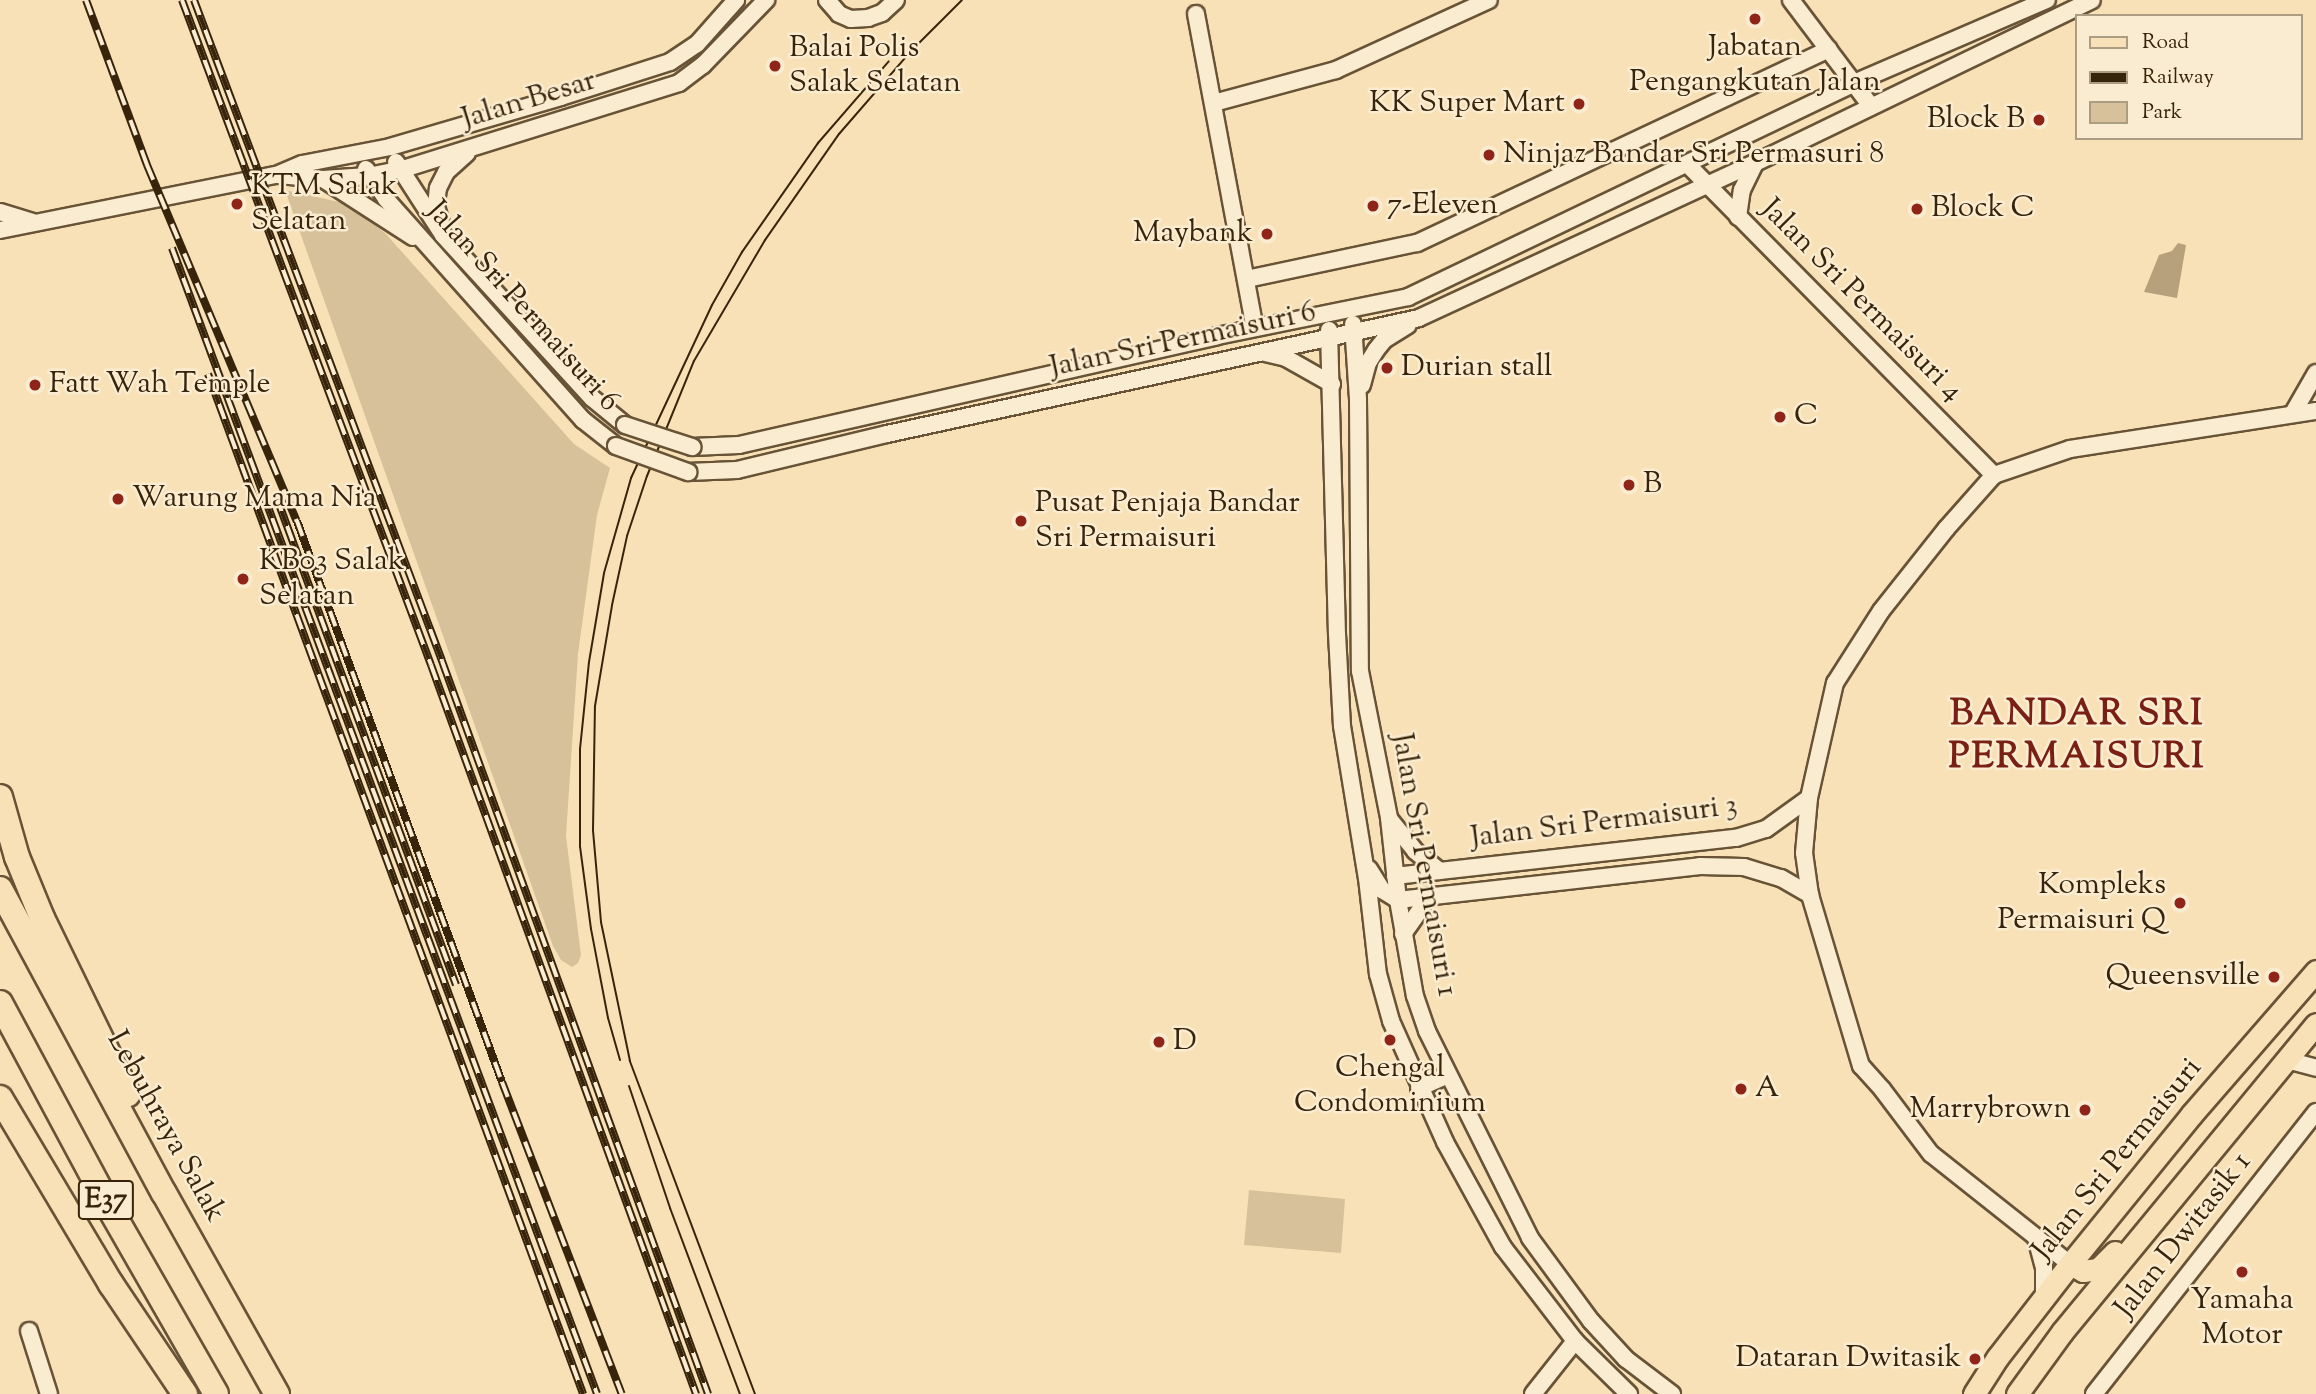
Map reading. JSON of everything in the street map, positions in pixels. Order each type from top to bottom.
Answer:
[{"type":"highway","points":[[0,797],[17,857],[42,918],[127,1090],[164,1192]]},
{"type":"highway","name":"Lebuhraya Salak","points":[[0,889],[277,1394]]},
{"type":"highway","name":"E37","points":[[0,1003],[113,1214],[216,1394]]},
{"type":"highway","points":[[0,1098],[111,1284],[185,1394]]},
{"type":"main road","name":"Jalan Sri Permaisuri","points":[[1974,1394],[2070,1264],[2191,1115],[2316,971]]},
{"type":"main road","points":[[2017,1394],[2055,1341],[2316,1024]]},
{"type":"main road","points":[[2070,1264],[2083,1271],[2098,1269],[2205,1159]]},
{"type":"street","name":"Jalan Besar","points":[[276,175],[323,179],[368,176],[400,170],[679,83],[704,65],[766,0]]},
{"type":"street","points":[[827,0],[839,14],[851,19],[868,18],[896,1]]},
{"type":"street","points":[[1214,103],[1336,70],[1489,0]]},
{"type":"street","points":[[1791,0],[1871,106]]},
{"type":"street","name":"Jalan Sri Permaisuri 6","points":[[390,147],[400,170],[443,235],[592,398],[625,425],[692,447],[739,445],[1255,328],[1408,297],[1854,83],[2047,0]]},
{"type":"street","name":"Jalan Sri Permaisuri 6","points":[[360,154],[368,176],[583,421],[616,446],[688,472],[737,470],[1419,318],[1755,163],[2091,0]]},
{"type":"street","name":"Jalan Besar","points":[[0,230],[276,175],[302,164],[390,147],[670,62],[697,44],[730,2]]},
{"type":"street","points":[[1196,14],[1255,328]]},
{"type":"street","points":[[1247,279],[1417,243],[1829,49]]},
{"type":"street","points":[[443,235],[436,206],[438,188],[446,172],[457,160],[477,146]]},
{"type":"street","points":[[1738,217],[1742,190],[1755,163]]},
{"type":"street","name":"Jalan Sri Permaisuri 4","points":[[1688,164],[1994,475]]},
{"type":"street","points":[[323,179],[429,248]]},
{"type":"street","name":"Jalan Besar","points":[[0,212],[36,222]]},
{"type":"street","name":"Jalan Sri Permaisuri 1","points":[[1353,308],[1358,399],[1360,671],[1389,818],[1398,900],[1415,996],[1448,1075],[1537,1248],[1583,1310],[1626,1359],[1672,1394]]},
{"type":"street","name":"Jalan Sri Permaisuri 1","points":[[1327,314],[1332,384],[1341,713],[1378,974],[1391,1021],[1419,1088],[1503,1247],[1575,1341],[1629,1394]]},
{"type":"street","points":[[1358,399],[1368,363],[1376,350],[1384,340],[1419,318]]},
{"type":"street","points":[[1262,352],[1286,358],[1332,384]]},
{"type":"street","points":[[2293,413],[2316,373]]},
{"type":"street","points":[[2070,1264],[1931,1154],[1882,1089],[1861,1066],[1810,895],[1804,853],[1810,798],[1835,684],[1881,611],[1946,529],[1994,475],[2070,449],[2316,411]]},
{"type":"street","name":"Jalan Sri Permaisuri 3","points":[[1395,876],[1737,838],[1766,829],[1810,798]]},
{"type":"street","points":[[1389,818],[1402,838],[1440,871]]},
{"type":"street","points":[[1363,857],[1381,890],[1398,900]]},
{"type":"street","name":"Jalan Sri Permaisuri 3","points":[[1398,900],[1700,866],[1744,867],[1781,878],[1810,895]]},
{"type":"street","points":[[1372,921],[1374,902],[1395,876]]},
{"type":"street","points":[[1404,934],[1430,896]]},
{"type":"street","points":[[2287,1060],[2316,1068]]},
{"type":"street","points":[[1419,1088],[1448,1075]]},
{"type":"street","name":"Jalan Dwitasik 1","points":[[2094,1394],[2316,1112]]},
{"type":"street","points":[[2036,1238],[2044,1268],[2044,1298]]},
{"type":"street","points":[[29,1331],[49,1394]]},
{"type":"street","points":[[1533,1394],[1575,1341]]},
{"type":"green space","points":[[285,190],[348,204],[385,233],[574,444],[610,468],[597,515],[578,654],[566,836],[581,955],[578,963],[572,967],[561,960],[553,946]]},
{"type":"green space","points":[[1249,1190],[1345,1199],[1341,1253],[1244,1245]]},
{"type":"shaded area","points":[[2178,243],[2186,245],[2177,298],[2144,292],[2159,255],[2172,251]]},
{"type":"tram line","points":[[755,1394],[630,1061],[601,922],[593,830],[595,706],[627,536],[647,476],[694,361],[765,240],[839,134],[913,49],[962,0]]},
{"type":"tram line","points":[[620,1060],[608,1018],[591,929],[580,847],[580,749],[589,662],[604,573],[631,478],[712,305],[742,252],[818,143],[889,61]]},
{"type":"tram line","points":[[629,1086],[670,1208],[740,1394]]},
{"type":"railway","points":[[86,0],[147,165],[297,521],[502,1082],[622,1394]]},
{"type":"railway","points":[[182,0],[431,665],[696,1394]]},
{"type":"railway","points":[[194,0],[442,661],[708,1394]]},
{"type":"railway","points":[[172,248],[597,1394]]},
{"type":"railway","points":[[208,374],[583,1394]]},
{"type":"railway","points":[[276,496],[456,985]]},
{"type":"place","name":"Jabatan Pengangkutan Jalan","points":[[1755,19]]},
{"type":"place","name":"Balai Polis Salak Selatan","points":[[775,66]]},
{"type":"place","name":"KK Super Mart","points":[[1579,104]]},
{"type":"place","name":"Block B","points":[[2039,120]]},
{"type":"place","name":"Ninjaz Bandar Sri Permasuri 8","points":[[1489,155]]},
{"type":"place","name":"KTM Salak Selatan","points":[[237,204]]},
{"type":"place","name":"7-Eleven","points":[[1373,206]]},
{"type":"place","name":"Block C","points":[[1917,209]]},
{"type":"place","name":"Maybank","points":[[1267,234]]},
{"type":"place","name":"Durian stall","points":[[1387,368]]},
{"type":"place","name":"Fatt Wah Temple","points":[[35,385]]},
{"type":"place","name":"C","points":[[1780,417]]},
{"type":"place","name":"B","points":[[1629,485]]},
{"type":"place","name":"Warung Mama Nia","points":[[118,499]]},
{"type":"place","name":"Pusat Penjaja Bandar Sri Permaisuri","points":[[1021,521]]},
{"type":"place","name":"KB03 Salak Selatan","points":[[243,579]]},
{"type":"place","name":"Kompleks Permaisuri Q","points":[[2180,903]]},
{"type":"place","name":"Queensville","points":[[2274,977]]},
{"type":"place","name":"Chengal Condominium","points":[[1390,1040]]},
{"type":"place","name":"D","points":[[1159,1042]]},
{"type":"place","name":"A","points":[[1741,1089]]},
{"type":"place","name":"Marrybrown","points":[[2085,1110]]},
{"type":"place","name":"Yamaha Motor","points":[[2242,1272]]},
{"type":"place","name":"Dataran Dwitasik","points":[[1975,1359]]},
{"type":"district","name":"BANDAR SRI PERMAISURI","points":[[2077,738]]}]
